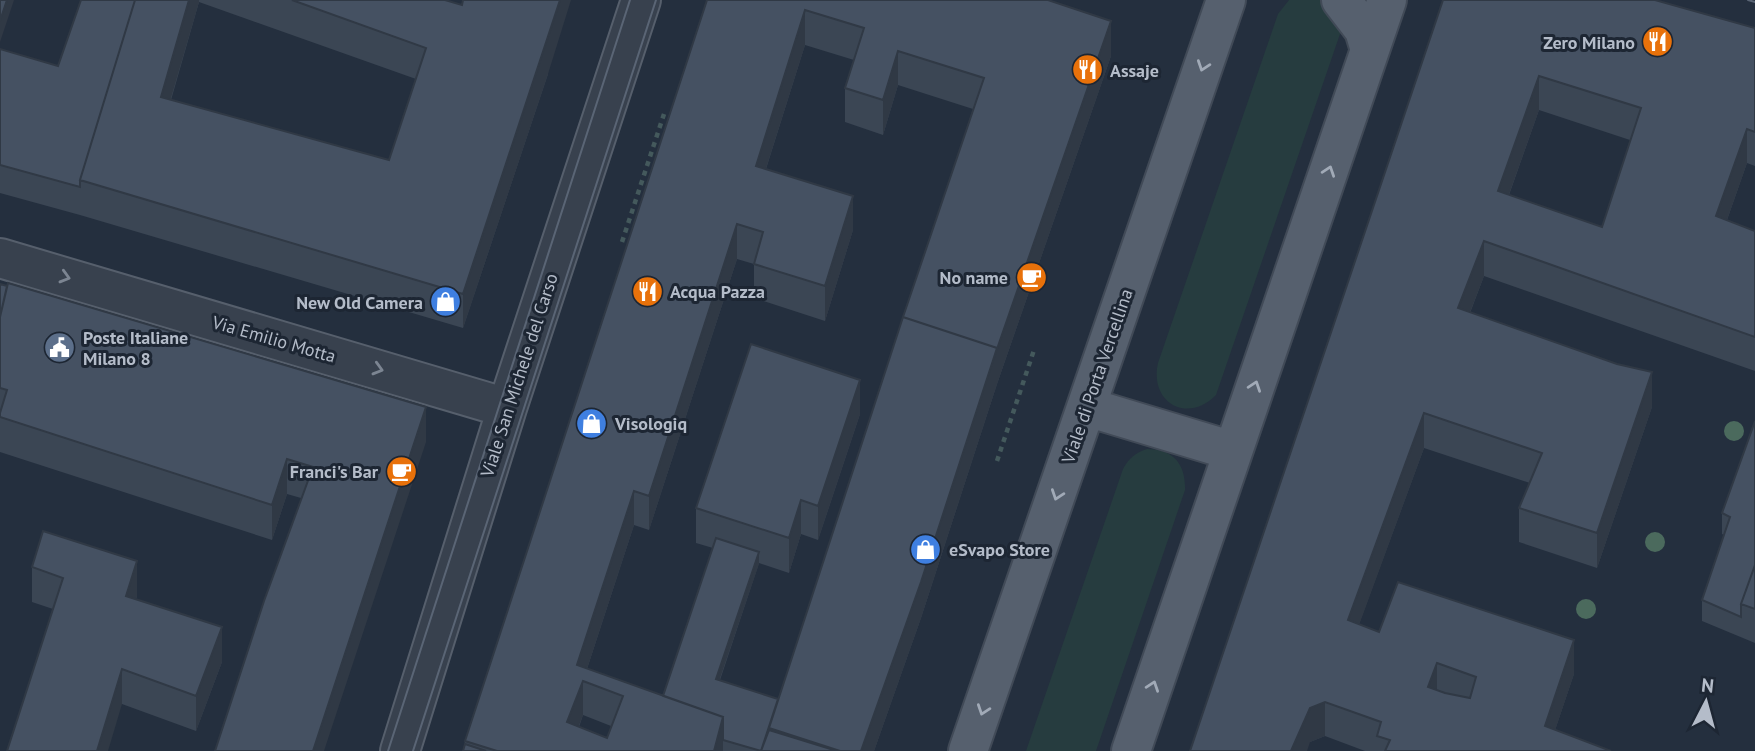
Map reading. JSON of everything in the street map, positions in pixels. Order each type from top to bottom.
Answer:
[{"type":"main road","name":"Viale di Porta Vercellina","points":[[968,751],[1225,0]]},
{"type":"main road","points":[[1342,0],[1364,30],[1370,50]]},
{"type":"main road","points":[[1130,751],[1387,0]]},
{"type":"main road","points":[[1087,407],[1233,451]]},
{"type":"street","name":"Viale San Michele del Carso","points":[[400,751],[507,408],[641,0]]},
{"type":"street","name":"Via Emilio Motta","points":[[0,258],[507,408]]},
{"type":"path","points":[[622,242],[664,114]]},
{"type":"path","points":[[997,461],[1034,349]]},
{"type":"green space","points":[[1289,0],[1327,0],[1341,24],[1340,34],[1216,395],[1205,404],[1183,408],[1173,405],[1159,389],[1158,363],[1278,14]]},
{"type":"green space","points":[[1147,449],[1164,452],[1176,460],[1183,473],[1185,490],[1096,751],[1026,751],[1123,469],[1133,456]]},
{"type":"building","points":[[0,0],[7,0],[0,21]]},
{"type":"building","points":[[81,0],[135,0],[80,187],[0,165],[0,49],[58,66]]},
{"type":"building","points":[[135,0],[189,0],[161,97],[389,160],[426,48],[292,0],[445,0],[462,5],[463,0],[560,0],[463,294],[80,180]]},
{"type":"building","points":[[707,0],[1048,0],[1111,21],[997,349],[903,317],[984,78],[898,51],[883,100],[845,88],[864,28],[805,10],[756,166],[853,196],[825,286],[754,264],[763,232],[737,224],[649,496],[634,491],[577,665],[723,717],[714,751],[497,751],[465,741]],"holes":[[[583,681],[623,696],[607,738],[567,722]]]},
{"type":"building","points":[[1443,0],[1655,0],[1755,28],[1755,132],[1747,129],[1716,216],[1755,231],[1755,337],[1484,241],[1458,308],[1617,364],[1652,372],[1597,533],[1519,508],[1542,453],[1424,413],[1348,620],[1379,632],[1398,582],[1574,640],[1545,726],[1611,751],[1385,751],[1390,740],[1377,736],[1381,722],[1325,702],[1310,708],[1291,751],[1190,751]],"holes":[[[1539,76],[1641,108],[1602,227],[1498,191]],[[1437,663],[1476,677],[1470,698],[1428,687]]]},
{"type":"building","points":[[8,283],[426,407],[313,751],[215,751],[264,601],[313,467],[287,459],[272,505],[0,417],[7,390],[0,388],[0,317]]},
{"type":"building","points":[[0,284],[7,286],[0,317]]},
{"type":"building","points":[[903,317],[997,348],[921,582],[861,751],[840,751],[769,728]]},
{"type":"building","points":[[751,344],[860,380],[818,506],[801,500],[789,538],[696,508]]},
{"type":"building","points":[[1755,421],[1755,565],[1741,604],[1741,617],[1702,600],[1730,517],[1722,513]]},
{"type":"building","points":[[43,531],[137,561],[126,596],[222,627],[196,696],[122,669],[97,751],[7,751],[63,578],[32,567]]},
{"type":"building","points":[[716,538],[759,552],[716,679],[778,699],[761,751],[723,740],[723,717],[663,696]]},
{"type":"building","points":[[1755,565],[1755,609],[1741,604]]},
{"type":"building","points":[[769,730],[837,751],[761,751]]},
{"type":"building","points":[[465,744],[486,751],[463,751]]},
{"type":"tram line","points":[[388,751],[630,0]]},
{"type":"tram line","points":[[413,751],[656,0]]},
{"type":"tram line","points":[[1748,0],[1755,2]]},
{"type":"place","name":"Zero Milano","points":[[1658,42]]},
{"type":"place","name":"Assaje","points":[[1087,70]]},
{"type":"place","name":"No name","points":[[1031,277]]},
{"type":"place","name":"Acqua Pazza","points":[[647,291]]},
{"type":"place","name":"New Old Camera","points":[[446,302]]},
{"type":"place","name":"Poste Italiane Milano 8","points":[[60,347]]},
{"type":"place","name":"Visologiq","points":[[592,423]]},
{"type":"place","name":"Franci's Bar","points":[[401,471]]},
{"type":"place","name":"eSvapo Store","points":[[926,549]]}]
